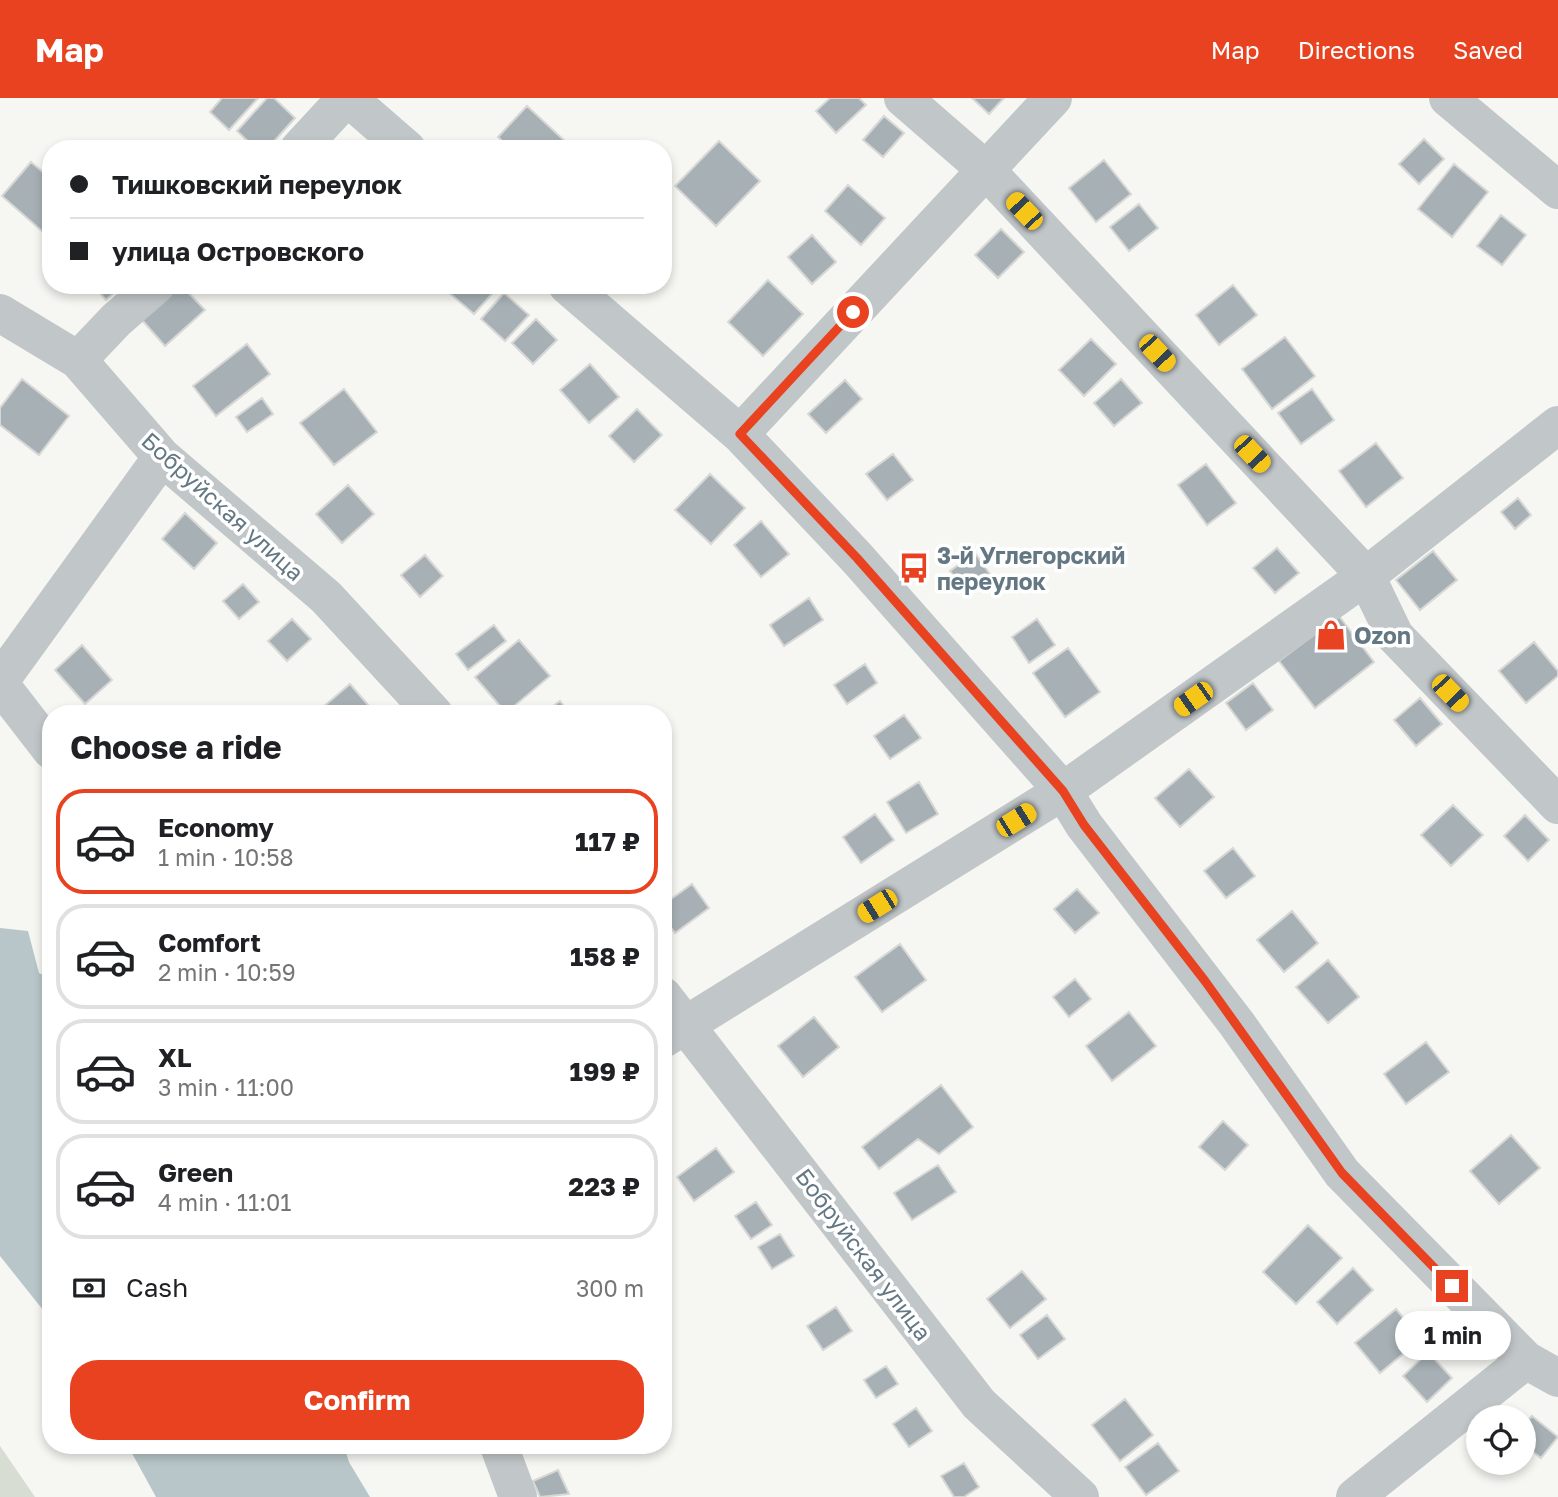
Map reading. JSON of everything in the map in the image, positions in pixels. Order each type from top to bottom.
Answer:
[{"type":"street","points":[[307,140],[347,98],[396,140]]},
{"type":"street","points":[[903,98],[986,170],[1366,576],[1395,636],[1558,806]]},
{"type":"street","points":[[740,434],[1053,98]]},
{"type":"street","points":[[1448,98],[1558,190]]},
{"type":"street","points":[[78,360],[116,320],[146,294]]},
{"type":"street","points":[[577,294],[740,434],[857,558],[1063,791],[1084,825],[1229,1013],[1342,1173],[1542,1369],[1355,1497]]},
{"type":"street","name":"Бобруйская улица","points":[[0,313],[78,360],[162,457],[326,597],[426,705]]},
{"type":"street","points":[[672,1019],[1063,791],[1366,576],[1558,425]]},
{"type":"street","points":[[42,738],[0,682],[162,457]]},
{"type":"street","name":"Бобруйская улица","points":[[672,1021],[979,1404],[1080,1497]]},
{"type":"street","points":[[502,1454],[518,1497]]},
{"type":"shaded area","points":[[0,928],[28,931],[39,973],[42,974],[42,1309],[0,1256]]},
{"type":"shaded area","points":[[0,1446],[35,1497],[0,1497]]},
{"type":"shaded area","points":[[132,1454],[346,1454],[370,1497],[156,1497]]},
{"type":"building","points":[[222,98],[258,98],[229,130],[210,112]]},
{"type":"building","points":[[267,98],[274,98],[295,118],[275,140],[246,140],[237,131]]},
{"type":"building","points":[[830,98],[859,98],[866,105],[836,133],[816,111]]},
{"type":"building","points":[[972,98],[1004,98],[989,114]]},
{"type":"building","points":[[527,106],[564,140],[501,140],[498,137]]},
{"type":"building","points":[[884,116],[904,133],[883,157],[863,140]]},
{"type":"building","points":[[1424,139],[1444,159],[1419,184],[1399,164]]},
{"type":"building","points":[[719,141],[760,181],[716,226],[675,186]]},
{"type":"building","points":[[1104,160],[1131,194],[1096,222],[1069,188]]},
{"type":"building","points":[[31,162],[42,171],[42,231],[2,196]]},
{"type":"building","points":[[1454,164],[1488,192],[1452,237],[1418,209]]},
{"type":"building","points":[[848,185],[885,218],[861,245],[825,211]]},
{"type":"building","points":[[1139,204],[1158,228],[1129,251],[1110,227]]},
{"type":"building","points":[[1501,215],[1526,235],[1502,265],[1477,246]]},
{"type":"building","points":[[1001,229],[1024,252],[998,278],[975,255]]},
{"type":"building","points":[[812,235],[836,262],[812,284],[788,257]]},
{"type":"building","points":[[768,280],[803,314],[763,356],[728,322]]},
{"type":"building","points":[[1233,285],[1257,315],[1219,345],[1196,315]]},
{"type":"building","points":[[101,294],[113,294],[106,300]]},
{"type":"building","points":[[171,294],[190,294],[205,310],[165,346],[142,320]]},
{"type":"building","points":[[451,294],[492,294],[474,314]]},
{"type":"building","points":[[503,294],[529,315],[505,341],[481,319]]},
{"type":"building","points":[[536,319],[557,340],[533,364],[512,343]]},
{"type":"building","points":[[1285,337],[1315,376],[1272,409],[1242,369]]},
{"type":"building","points":[[1091,339],[1116,364],[1084,396],[1059,370]]},
{"type":"building","points":[[247,344],[270,374],[216,416],[193,386]]},
{"type":"building","points":[[590,364],[619,397],[589,423],[560,390]]},
{"type":"building","points":[[22,379],[69,416],[39,455],[0,425],[0,408]]},
{"type":"building","points":[[1121,379],[1142,403],[1114,426],[1094,403]]},
{"type":"building","points":[[845,380],[862,399],[826,433],[808,414]]},
{"type":"building","points":[[344,389],[377,432],[334,465],[300,423]]},
{"type":"building","points":[[1312,389],[1334,420],[1301,444],[1278,413]]},
{"type":"building","points":[[262,398],[273,414],[247,432],[236,417]]},
{"type":"building","points":[[637,409],[662,435],[634,462],[609,436]]},
{"type":"building","points":[[1376,443],[1403,478],[1366,507],[1339,471]]},
{"type":"building","points":[[893,454],[913,480],[887,500],[866,474]]},
{"type":"building","points":[[1206,464],[1236,503],[1207,525],[1178,485]]},
{"type":"building","points":[[710,474],[745,508],[711,544],[675,510]]},
{"type":"building","points":[[348,485],[374,514],[342,543],[316,514]]},
{"type":"building","points":[[1518,498],[1531,515],[1515,529],[1501,512]]},
{"type":"building","points":[[185,513],[217,543],[194,569],[162,539]]},
{"type":"building","points":[[761,521],[789,554],[761,577],[734,545]]},
{"type":"building","points":[[1277,548],[1299,573],[1275,593],[1253,568]]},
{"type":"building","points":[[1433,551],[1457,580],[1420,610],[1396,580]]},
{"type":"building","points":[[975,553],[992,577],[968,595],[950,571]]},
{"type":"building","points":[[425,555],[443,576],[420,597],[401,575]]},
{"type":"building","points":[[243,584],[259,602],[239,619],[223,601]]},
{"type":"building","points":[[809,598],[823,620],[784,646],[770,625]]},
{"type":"building","points":[[1339,616],[1374,662],[1315,708],[1279,661]]},
{"type":"building","points":[[292,619],[311,639],[287,661],[268,641]]},
{"type":"building","points":[[1037,619],[1055,645],[1029,663],[1012,637]]},
{"type":"building","points":[[494,625],[506,641],[468,670],[456,654]]},
{"type":"building","points":[[519,640],[550,676],[516,705],[499,705],[475,677]]},
{"type":"building","points":[[1534,642],[1558,671],[1558,676],[1526,703],[1499,671]]},
{"type":"building","points":[[82,645],[112,680],[85,704],[55,670]]},
{"type":"building","points":[[1068,648],[1100,692],[1065,717],[1033,673]]},
{"type":"building","points":[[865,664],[877,683],[847,704],[834,685]]},
{"type":"building","points":[[1253,683],[1273,710],[1246,730],[1226,703]]},
{"type":"building","points":[[350,684],[368,705],[325,705]]},
{"type":"building","points":[[1420,698],[1442,724],[1416,746],[1394,720]]},
{"type":"building","points":[[904,715],[921,738],[890,759],[874,736]]},
{"type":"building","points":[[1189,769],[1214,797],[1180,827],[1155,798]]},
{"type":"building","points":[[919,782],[938,814],[906,833],[887,802]]},
{"type":"building","points":[[1453,805],[1483,835],[1451,866],[1421,835]]},
{"type":"building","points":[[875,814],[894,840],[861,863],[843,837]]},
{"type":"building","points":[[1525,815],[1549,840],[1528,861],[1504,836]]},
{"type":"building","points":[[1233,848],[1255,876],[1226,898],[1204,871]]},
{"type":"building","points":[[692,884],[709,908],[675,933],[672,929],[672,898]]},
{"type":"building","points":[[1077,889],[1099,913],[1075,933],[1054,909]]},
{"type":"building","points":[[1292,911],[1318,943],[1284,972],[1257,940]]},
{"type":"building","points":[[900,944],[926,980],[882,1012],[855,977]]},
{"type":"building","points":[[1328,960],[1359,997],[1328,1023],[1296,987]]},
{"type":"building","points":[[1075,979],[1091,999],[1069,1017],[1053,997]]},
{"type":"building","points":[[1129,1012],[1156,1046],[1112,1081],[1086,1046]]},
{"type":"building","points":[[814,1017],[839,1047],[803,1077],[778,1046]]},
{"type":"building","points":[[1426,1042],[1449,1072],[1406,1104],[1384,1074]]},
{"type":"building","points":[[941,1085],[973,1127],[939,1154],[918,1139],[879,1169],[862,1147]]},
{"type":"building","points":[[1223,1121],[1248,1145],[1225,1170],[1199,1147]]},
{"type":"building","points":[[1511,1135],[1540,1168],[1499,1204],[1470,1171]]},
{"type":"building","points":[[716,1148],[734,1172],[694,1201],[677,1177]]},
{"type":"building","points":[[938,1165],[956,1192],[912,1220],[894,1193]]},
{"type":"building","points":[[756,1202],[772,1225],[751,1239],[735,1216]]},
{"type":"building","points":[[1308,1225],[1342,1258],[1296,1304],[1263,1272]]},
{"type":"building","points":[[780,1234],[794,1256],[772,1269],[758,1247]]},
{"type":"building","points":[[1353,1268],[1373,1290],[1337,1324],[1317,1302]]},
{"type":"building","points":[[1022,1271],[1046,1299],[1010,1328],[987,1299]]},
{"type":"building","points":[[836,1307],[852,1331],[823,1350],[807,1326]]},
{"type":"building","points":[[1396,1309],[1421,1339],[1380,1373],[1355,1343]]},
{"type":"building","points":[[1047,1315],[1065,1339],[1038,1359],[1020,1335]]},
{"type":"building","points":[[1428,1352],[1452,1378],[1427,1402],[1403,1376]]},
{"type":"building","points":[[886,1366],[898,1384],[876,1398],[864,1380]]},
{"type":"building","points":[[1125,1399],[1153,1435],[1120,1461],[1092,1425]]},
{"type":"building","points":[[916,1408],[932,1431],[909,1447],[893,1424]]},
{"type":"building","points":[[1536,1419],[1558,1437],[1541,1458],[1536,1454]]},
{"type":"building","points":[[1158,1443],[1179,1471],[1146,1495],[1125,1467]]},
{"type":"building","points":[[964,1463],[979,1487],[964,1497],[954,1497],[941,1476]]},
{"type":"building","points":[[558,1470],[569,1494],[540,1497],[533,1481]]},
{"type":"place","name":"3-й Углегорский переулок","points":[[914,568]]},
{"type":"place","name":"Ozon","points":[[1331,635]]},
{"type":"route","points":[[853,312],[740,434],[857,558],[1063,791],[1084,825],[1237,1024],[1342,1173],[1452,1286]]}]
